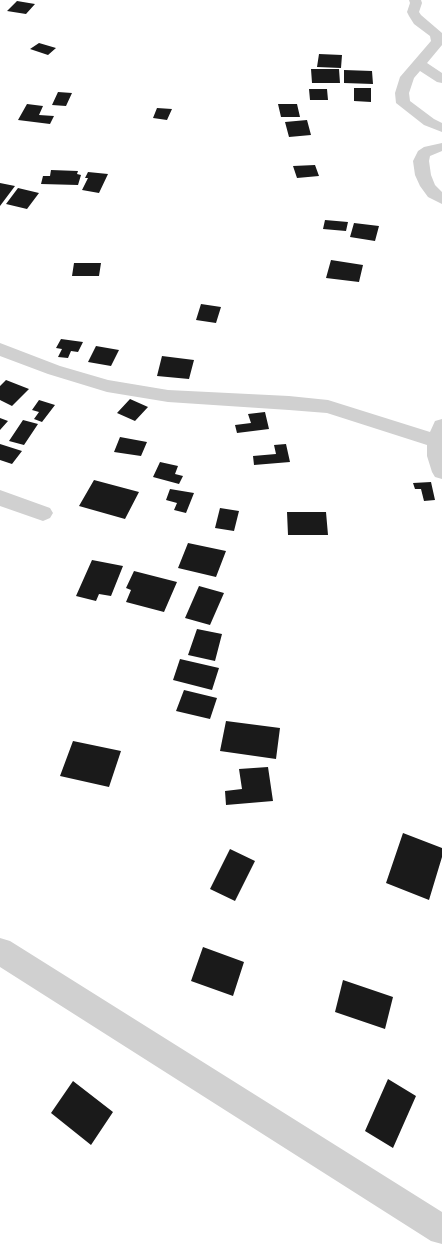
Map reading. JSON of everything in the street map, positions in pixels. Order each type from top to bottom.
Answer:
[{"type":"street","points":[[415,0],[416,3],[413,12],[415,16],[418,21],[436,34],[438,40],[434,47],[407,77],[402,93],[403,103],[429,122],[442,128]]},
{"type":"street","points":[[418,64],[442,79]]},
{"type":"street","points":[[442,147],[429,150],[423,154],[421,161],[423,175],[428,186],[434,194],[442,199]]},
{"type":"street","points":[[0,349],[54,370],[107,386],[168,396],[289,403],[328,408],[439,433],[437,456],[442,472]]},
{"type":"street","points":[[0,498],[42,513]]},
{"type":"street","points":[[0,951],[442,1230]]},
{"type":"building","points":[[17,1],[35,4],[26,14],[7,11]]},
{"type":"building","points":[[39,43],[56,48],[48,55],[30,49]]},
{"type":"building","points":[[319,54],[342,55],[341,68],[317,67]]},
{"type":"building","points":[[311,69],[339,69],[340,83],[312,83]]},
{"type":"building","points":[[344,70],[372,71],[373,84],[344,83]]},
{"type":"building","points":[[354,88],[371,88],[371,102],[354,101]]},
{"type":"building","points":[[309,89],[327,89],[328,100],[310,100]]},
{"type":"building","points":[[58,92],[72,93],[66,106],[52,105]]},
{"type":"building","points":[[27,104],[43,106],[39,115],[54,116],[50,124],[18,120]]},
{"type":"building","points":[[278,104],[297,104],[300,117],[281,117]]},
{"type":"building","points":[[157,108],[172,109],[167,120],[153,118]]},
{"type":"building","points":[[307,120],[311,135],[289,137],[285,122]]},
{"type":"building","points":[[315,165],[319,176],[297,178],[293,166]]},
{"type":"building","points":[[51,170],[78,171],[77,174],[81,175],[78,185],[41,184],[43,176],[50,176]]},
{"type":"building","points":[[88,172],[108,174],[99,193],[82,190],[88,178],[85,178]]},
{"type":"building","points":[[0,183],[15,186],[0,206]]},
{"type":"building","points":[[18,188],[39,193],[27,209],[6,204]]},
{"type":"building","points":[[325,220],[348,222],[346,231],[323,229]]},
{"type":"building","points":[[354,223],[379,226],[375,241],[350,237]]},
{"type":"building","points":[[331,260],[363,265],[359,282],[326,278]]},
{"type":"building","points":[[74,263],[101,263],[99,276],[72,276]]},
{"type":"building","points":[[201,304],[221,307],[216,323],[196,320]]},
{"type":"building","points":[[61,339],[83,342],[78,352],[71,351],[68,358],[58,357],[62,349],[56,348]]},
{"type":"building","points":[[96,346],[119,350],[111,366],[88,362]]},
{"type":"building","points":[[162,356],[194,360],[189,379],[157,376]]},
{"type":"building","points":[[6,380],[29,389],[12,406],[0,400],[0,386]]},
{"type":"building","points":[[130,399],[148,407],[135,421],[117,413]]},
{"type":"building","points":[[39,400],[55,405],[42,422],[34,419],[39,412],[32,410]]},
{"type":"building","points":[[265,412],[269,429],[237,433],[235,425],[251,423],[248,414]]},
{"type":"building","points":[[0,418],[8,421],[0,430]]},
{"type":"building","points":[[23,420],[38,424],[24,445],[9,441]]},
{"type":"building","points":[[120,437],[147,442],[141,456],[114,452]]},
{"type":"building","points":[[0,444],[22,451],[12,464],[0,460]]},
{"type":"building","points":[[286,444],[290,462],[254,465],[253,456],[276,454],[274,445]]},
{"type":"building","points":[[160,462],[178,466],[175,474],[183,476],[179,484],[153,477]]},
{"type":"building","points":[[94,480],[139,492],[125,519],[79,506]]},
{"type":"building","points":[[431,482],[435,500],[424,501],[421,489],[415,489],[413,483]]},
{"type":"building","points":[[170,489],[194,493],[186,513],[174,510],[177,503],[166,500]]},
{"type":"building","points":[[220,508],[239,511],[234,531],[215,528]]},
{"type":"building","points":[[287,512],[326,512],[328,535],[288,535]]},
{"type":"building","points":[[188,543],[226,551],[216,577],[178,568]]},
{"type":"building","points":[[92,560],[123,566],[111,596],[99,594],[96,601],[76,596]]},
{"type":"building","points":[[134,571],[177,582],[164,612],[126,602],[131,590],[126,588]]},
{"type":"building","points":[[199,586],[224,593],[210,625],[185,618]]},
{"type":"building","points":[[197,629],[222,634],[215,661],[188,655]]},
{"type":"building","points":[[180,659],[219,668],[212,690],[173,680]]},
{"type":"building","points":[[184,690],[217,698],[210,719],[176,711]]},
{"type":"building","points":[[226,721],[280,728],[276,759],[220,751]]},
{"type":"building","points":[[73,741],[121,751],[109,787],[60,776]]},
{"type":"building","points":[[268,767],[273,801],[226,805],[225,791],[242,789],[239,769]]},
{"type":"building","points":[[403,833],[442,848],[442,857],[429,900],[386,883]]},
{"type":"building","points":[[230,849],[255,861],[235,901],[210,889]]},
{"type":"building","points":[[203,947],[244,962],[233,996],[191,981]]},
{"type":"building","points":[[343,980],[393,997],[385,1029],[335,1012]]},
{"type":"building","points":[[388,1079],[416,1096],[393,1148],[365,1131]]},
{"type":"building","points":[[73,1081],[113,1112],[91,1145],[51,1113]]}]
